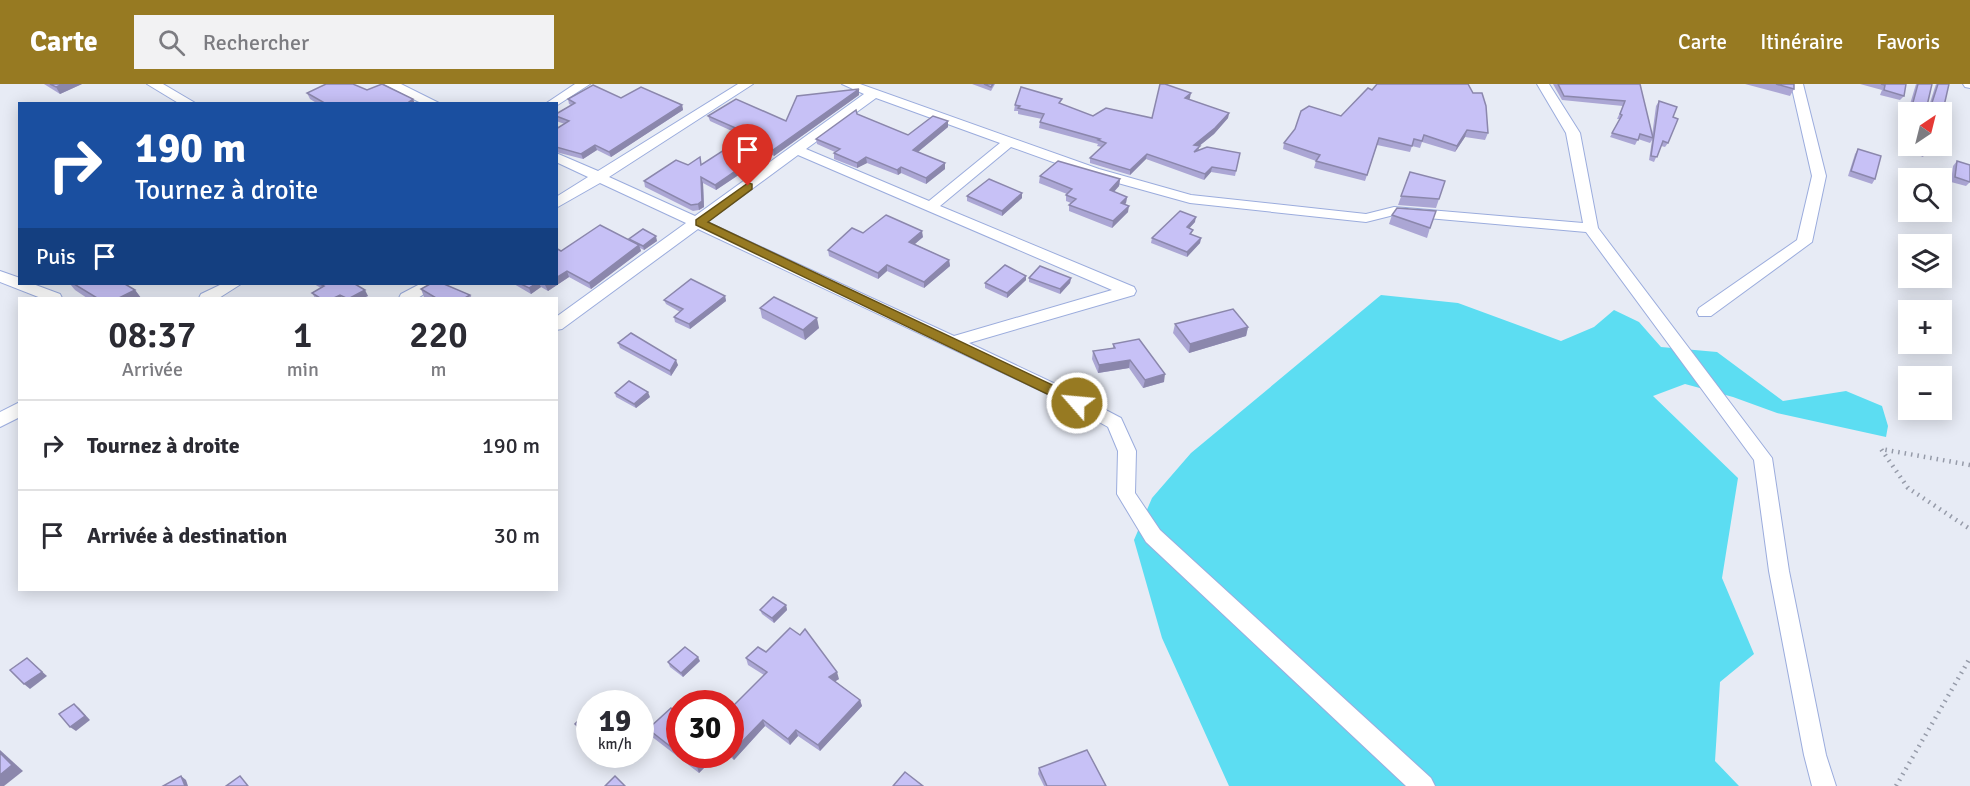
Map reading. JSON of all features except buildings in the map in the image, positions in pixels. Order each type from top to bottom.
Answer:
[{"type":"street","points":[[390,84],[430,102]]},
{"type":"street","points":[[554,102],[584,84]]},
{"type":"street","points":[[558,203],[747,84]]},
{"type":"street","points":[[848,84],[1094,172],[1190,199],[1366,218],[1394,211],[1591,228]]},
{"type":"street","points":[[1543,84],[1573,133],[1591,228],[1763,458],[1779,572],[1815,755],[1824,786]]},
{"type":"street","points":[[1705,312],[1804,242],[1819,176],[1797,84]]},
{"type":"street","points":[[159,85],[188,102]]},
{"type":"street","points":[[558,325],[873,94]]},
{"type":"street","points":[[930,207],[1008,142]]},
{"type":"street","points":[[797,150],[1128,291],[953,342]]},
{"type":"street","points":[[558,158],[700,222],[953,342],[1058,392],[1115,423],[1127,451],[1126,494],[1153,536],[1423,786]]},
{"type":"street","points":[[0,276],[18,283]]},
{"type":"street","points":[[22,285],[52,297]]},
{"type":"street","points":[[209,297],[231,285]]},
{"type":"street","points":[[410,297],[429,285]]},
{"type":"street","points":[[0,420],[18,409]]},
{"type":"path","points":[[1970,465],[1881,449],[1908,488],[1970,529]]},
{"type":"path","points":[[1896,786],[1970,658]]},
{"type":"water","points":[[1381,295],[1458,303],[1561,341],[1594,327],[1614,310],[1639,322],[1661,347],[1717,352],[1783,401],[1846,391],[1882,406],[1888,426],[1886,437],[1777,413],[1733,397],[1685,384],[1653,396],[1738,478],[1722,578],[1754,654],[1720,682],[1715,761],[1739,786],[1229,786],[1162,638],[1134,540],[1152,498],[1191,453]]},
{"type":"route","points":[[748,186],[700,222],[1077,403]]}]
